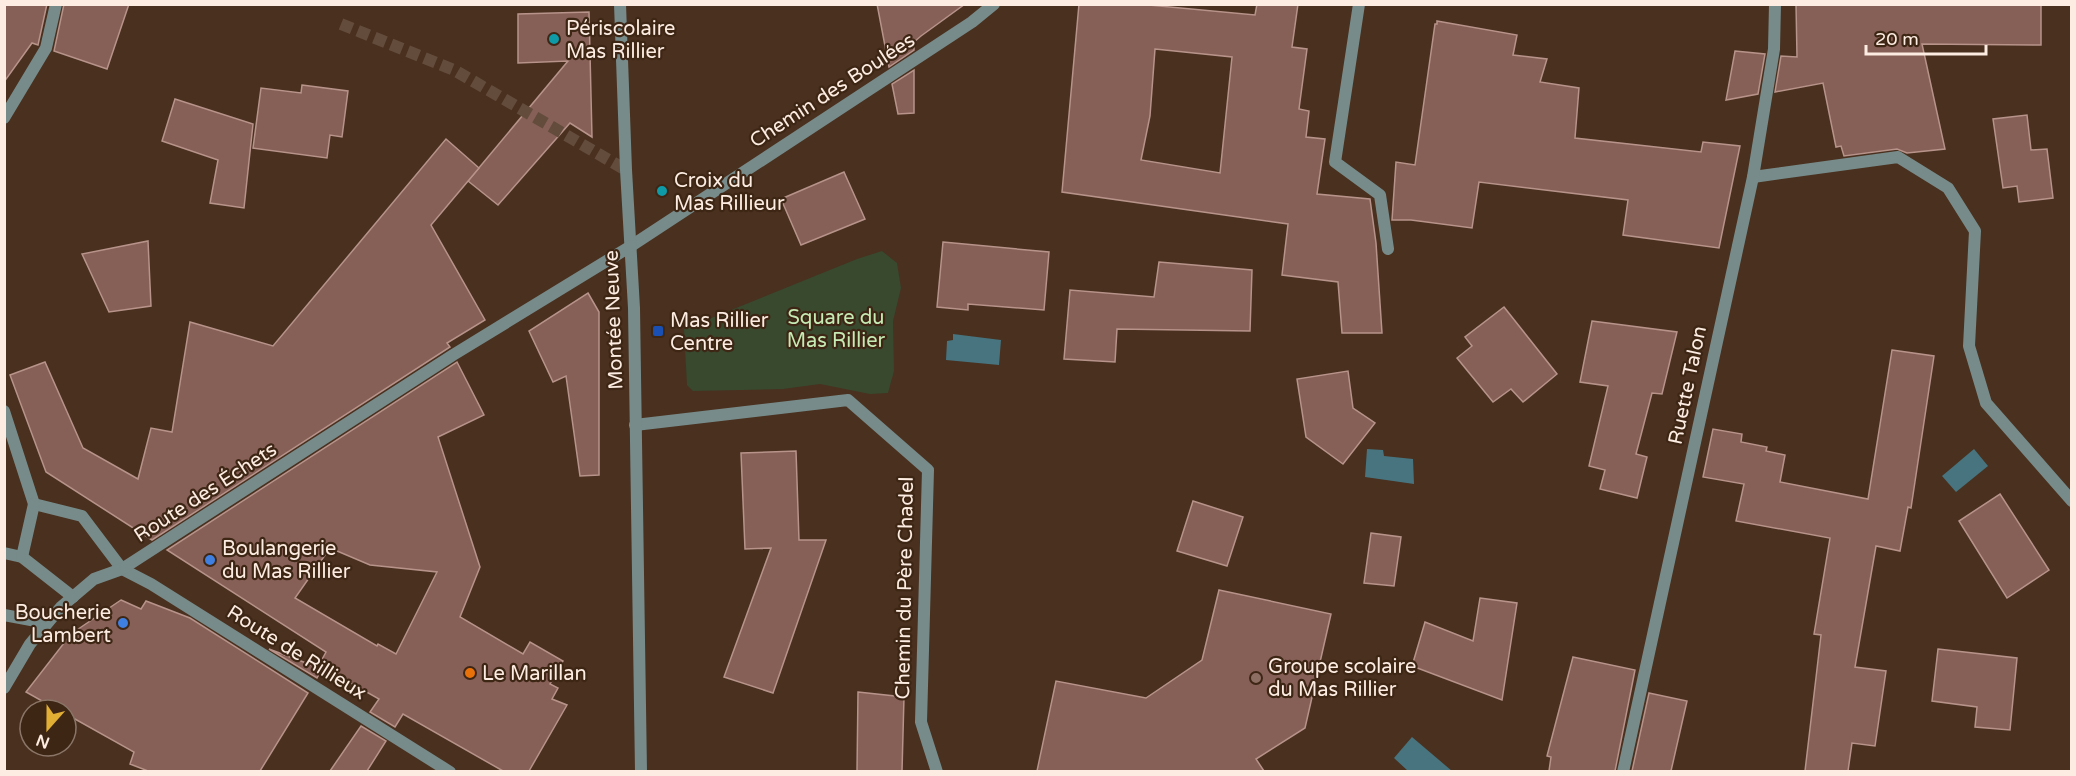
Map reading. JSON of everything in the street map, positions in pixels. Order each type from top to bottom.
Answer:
[{"type":"street","points":[[4,118],[46,48],[56,4]]},
{"type":"street","name":"Montée Neuve","points":[[620,4],[634,308],[641,771]]},
{"type":"street","name":"Chemin des Boulées","points":[[630,246],[972,22],[994,4]]},
{"type":"street","points":[[1359,4],[1335,162],[1380,195],[1388,249]]},
{"type":"street","name":"Ruette Talon","points":[[1623,771],[1753,177],[1774,49],[1775,4]]},
{"type":"street","points":[[1753,177],[1898,157],[1948,188],[1975,231],[1969,346],[1986,403],[2072,501]]},
{"type":"street","name":"Route des Échets","points":[[4,688],[30,644],[47,623],[61,607],[94,579],[122,569],[453,356],[630,246]]},
{"type":"street","name":"Chemin du Père Chadel","points":[[635,425],[848,400],[928,470],[921,722],[937,771]]},
{"type":"street","points":[[4,411],[34,504],[22,557]]},
{"type":"street","points":[[34,504],[82,516],[122,569]]},
{"type":"street","points":[[4,553],[22,557],[73,597]]},
{"type":"street","name":"Route de Rillieux","points":[[122,569],[152,584],[450,771]]},
{"type":"street","points":[[4,615],[47,623]]},
{"type":"green space","name":"Square du Mas Rillier","points":[[882,251],[897,263],[901,288],[893,321],[894,371],[888,393],[870,394],[820,384],[783,389],[693,391],[687,385],[684,329]]},
{"type":"water","points":[[953,334],[1001,340],[999,365],[946,360],[947,341],[953,340]]},
{"type":"water","points":[[1367,449],[1383,450],[1384,456],[1413,459],[1414,484],[1365,477]]},
{"type":"water","points":[[1974,449],[1988,466],[1956,492],[1942,476]]},
{"type":"water","points":[[1412,737],[1452,771],[1408,771],[1394,758]]},
{"type":"building","points":[[4,4],[47,4],[38,45],[32,43],[4,82]]},
{"type":"building","points":[[64,4],[129,4],[107,69],[54,51]]},
{"type":"building","points":[[877,4],[965,4],[921,36],[914,42],[914,50],[889,67]]},
{"type":"building","points":[[1079,4],[1138,4],[1255,15],[1257,4],[1298,4],[1292,47],[1307,49],[1299,109],[1309,111],[1306,137],[1325,139],[1317,194],[1370,199],[1376,243],[1382,333],[1342,333],[1338,282],[1282,275],[1288,224],[1062,192]],"holes":[[[1155,49],[1232,57],[1220,173],[1141,160],[1150,116]]]},
{"type":"building","points":[[1796,4],[2041,4],[2041,45],[1922,44],[1945,149],[1907,153],[1897,149],[1844,156],[1841,146],[1836,147],[1823,83],[1775,92],[1781,56],[1797,57]]},
{"type":"building","points":[[589,12],[592,137],[570,123],[498,205],[468,181],[568,61],[518,63],[518,14]]},
{"type":"building","points":[[1437,21],[1517,35],[1513,55],[1547,59],[1540,82],[1579,88],[1575,138],[1701,152],[1703,142],[1740,146],[1719,248],[1623,235],[1628,200],[1479,182],[1472,228],[1411,220],[1392,220],[1396,162],[1415,165]]},
{"type":"building","points":[[1735,51],[1765,54],[1758,94],[1726,100]]},
{"type":"building","points":[[914,70],[914,113],[898,114],[892,84]]},
{"type":"building","points":[[302,85],[348,91],[342,137],[330,135],[327,158],[253,148],[261,88],[301,93]]},
{"type":"building","points":[[175,99],[253,124],[244,208],[210,203],[218,160],[162,141]]},
{"type":"building","points":[[2027,115],[2031,150],[2047,149],[2053,198],[2019,202],[2017,186],[2003,188],[1993,119]]},
{"type":"building","points":[[446,139],[479,168],[431,225],[485,320],[447,343],[450,347],[152,540],[46,472],[10,375],[45,362],[83,448],[138,479],[151,428],[172,432],[190,322],[273,346]]},
{"type":"building","points":[[844,172],[865,219],[801,245],[781,199]]},
{"type":"building","points":[[148,241],[151,306],[109,312],[82,254]]},
{"type":"building","points":[[943,242],[1049,252],[1044,310],[968,304],[968,310],[937,307]]},
{"type":"building","points":[[1159,262],[1252,270],[1250,331],[1117,329],[1115,362],[1064,359],[1070,290],[1154,297]]},
{"type":"building","points":[[588,293],[599,312],[599,475],[580,476],[566,376],[553,382],[529,331]]},
{"type":"building","points":[[1504,307],[1557,374],[1523,402],[1511,389],[1493,402],[1457,358],[1472,346],[1465,337]]},
{"type":"building","points":[[1592,321],[1677,332],[1662,394],[1652,393],[1636,454],[1647,457],[1637,498],[1600,489],[1605,470],[1589,466],[1608,386],[1580,382]]},
{"type":"building","points":[[1892,350],[1934,356],[1911,508],[1908,507],[1900,551],[1876,546],[1855,667],[1886,671],[1875,746],[1852,743],[1848,771],[1805,771],[1821,635],[1814,634],[1830,538],[1736,521],[1744,484],[1703,477],[1713,429],[1742,434],[1741,442],[1767,447],[1766,451],[1785,455],[1780,482],[1868,499]]},
{"type":"building","points":[[457,362],[484,415],[438,437],[480,567],[460,617],[523,654],[530,642],[563,661],[550,684],[558,688],[552,699],[567,705],[529,771],[503,771],[403,714],[395,727],[370,712],[379,699],[319,665],[326,652],[167,550]],"holes":[[[330,548],[370,565],[437,572],[396,654],[378,644],[377,646],[295,598]]]},
{"type":"building","points":[[1348,371],[1353,408],[1375,423],[1343,464],[1306,437],[1297,379]]},
{"type":"building","points":[[796,451],[799,540],[826,540],[773,693],[724,677],[771,548],[745,549],[741,453]]},
{"type":"building","points":[[2000,494],[2049,570],[2007,598],[1959,521]]},
{"type":"building","points":[[1193,501],[1243,517],[1227,566],[1177,551]]},
{"type":"building","points":[[1371,533],[1401,537],[1394,586],[1364,583]]},
{"type":"building","name":"Groupe scolaire du Mas Rillier","points":[[1219,590],[1331,614],[1305,728],[1256,759],[1264,771],[1037,771],[1056,681],[1146,698],[1202,660]]},
{"type":"building","points":[[1480,598],[1517,603],[1502,700],[1412,666],[1425,622],[1473,641]]},
{"type":"building","points":[[121,600],[141,609],[146,601],[190,618],[308,693],[260,771],[148,771],[130,764],[134,752],[78,721],[78,698],[37,698],[26,692],[71,634]]},
{"type":"building","points":[[269,649],[322,669],[317,678]]},
{"type":"building","points":[[1938,649],[2017,658],[2010,730],[1975,727],[1977,707],[1932,701]]},
{"type":"building","points":[[1573,657],[1635,670],[1615,771],[1549,771],[1551,757],[1547,756]]},
{"type":"building","points":[[858,692],[904,697],[902,771],[857,771]]},
{"type":"building","points":[[1649,693],[1687,701],[1671,771],[1632,771]]},
{"type":"building","points":[[361,726],[386,741],[367,771],[330,771]]},
{"type":"tunnel","points":[[341,24],[454,70],[626,170]]},
{"type":"place","name":"Périscolaire Mas Rillier","points":[[554,39]]},
{"type":"place","name":"Croix du Mas Rillieur","points":[[662,191]]},
{"type":"place","name":"Mas Rillier Centre","points":[[658,331]]},
{"type":"place","name":"Boulangerie du Mas Rillier","points":[[210,560]]},
{"type":"place","name":"Boucherie Lambert","points":[[123,623]]},
{"type":"place","name":"Le Marillan","points":[[470,673]]},
{"type":"place","name":"Groupe scolaire du Mas Rillier","points":[[1256,678]]}]
